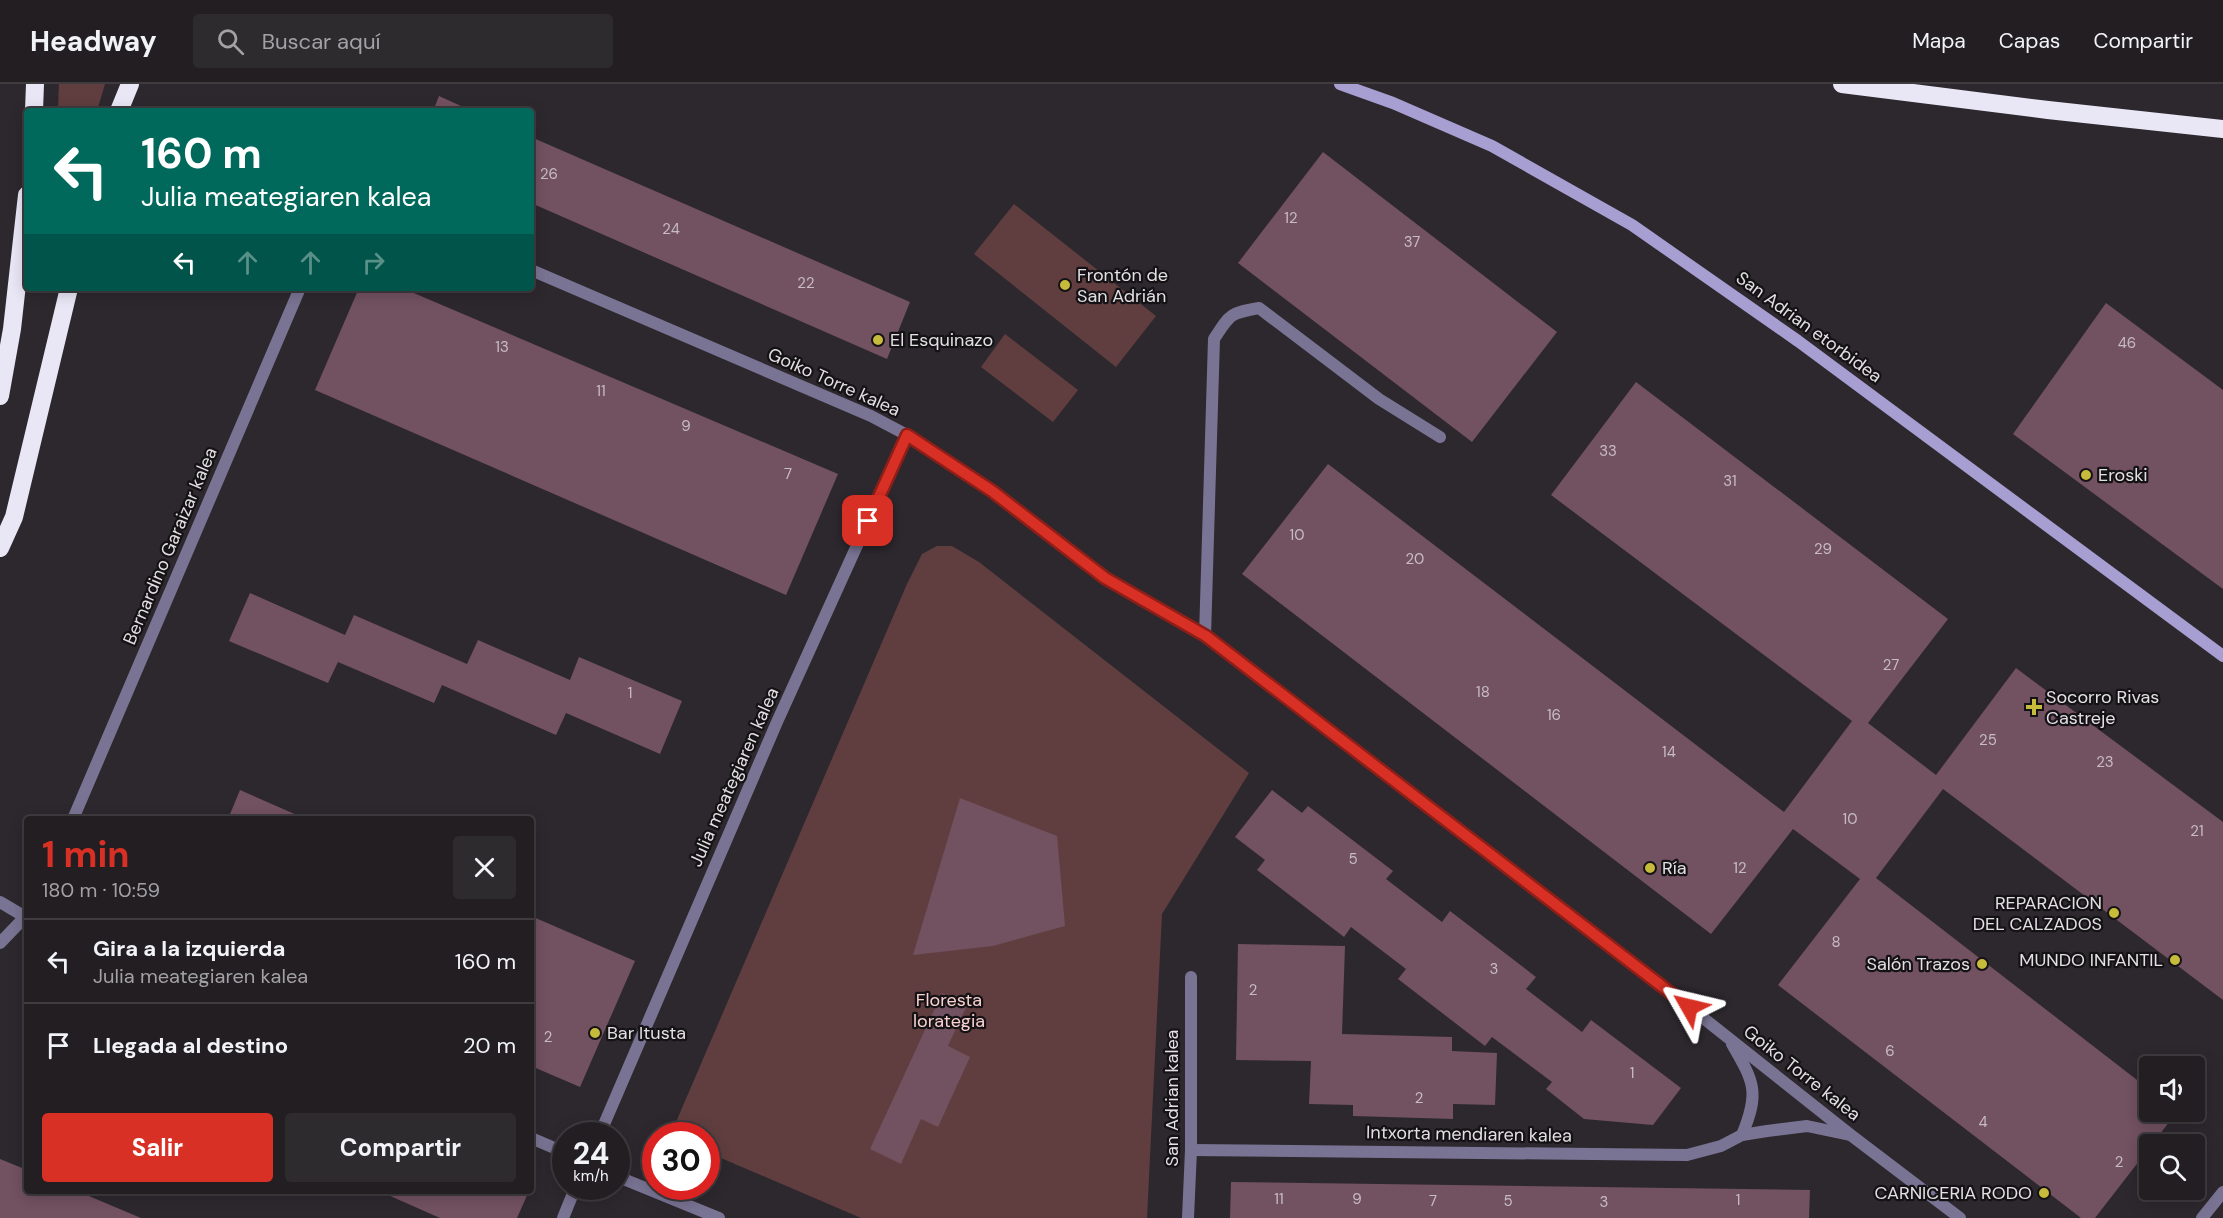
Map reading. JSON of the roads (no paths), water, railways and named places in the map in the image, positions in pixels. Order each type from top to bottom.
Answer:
[{"type":"highway","points":[[34,108],[35,84]]},
{"type":"highway","points":[[120,108],[130,84]]},
{"type":"highway","points":[[1842,84],[2223,129]]},
{"type":"highway","points":[[1873,84],[1897,91]]},
{"type":"highway","points":[[0,396],[12,329],[24,222]]},
{"type":"highway","points":[[0,548],[14,517],[68,291]]},
{"type":"street","name":"San Adrian etorbidea","points":[[1340,84],[1393,103],[1492,146],[1632,225],[1798,341],[2223,656]]},
{"type":"street","name":"Goiko Torre kalea","points":[[534,271],[827,397],[907,435],[992,491],[1105,578],[1206,636],[1960,1218]]},
{"type":"street","name":"Bernardino Garaizar kalea","points":[[74,816],[299,291]]},
{"type":"street","points":[[1206,636],[1214,339],[1235,313],[1259,308],[1379,399],[1440,437]]},
{"type":"street","name":"Julia meategiaren kalea","points":[[605,1122],[777,722],[907,435]]},
{"type":"street","points":[[0,903],[24,915]]},
{"type":"street","points":[[0,943],[24,920]]},
{"type":"street","name":"San Adrian kalea","points":[[1188,1218],[1191,1150],[1191,977]]},
{"type":"street","points":[[1729,1038],[1749,1074],[1753,1094],[1752,1110],[1742,1135]]},
{"type":"street","name":"Intxorta mendiaren kalea","points":[[1191,1150],[1686,1155],[1721,1146],[1742,1135],[1807,1126],[1852,1136]]},
{"type":"street","points":[[534,1139],[552,1147]]},
{"type":"street","points":[[630,1182],[719,1218]]},
{"type":"street","points":[[2202,1218],[2223,1192]]},
{"type":"street","points":[[563,1218],[570,1200]]},
{"type":"place","name":"Frontón de San Adrián","points":[[1065,285]]},
{"type":"place","name":"El Esquinazo","points":[[878,340]]},
{"type":"place","name":"Eroski","points":[[2086,475]]},
{"type":"place","name":"Socorro Rivas Castreje","points":[[2034,707]]},
{"type":"place","name":"Ría","points":[[1650,868]]},
{"type":"place","name":"REPARACION DEL CALZADOS","points":[[2114,913]]},
{"type":"place","name":"MUNDO INFANTIL","points":[[2175,960]]},
{"type":"place","name":"Salón Trazos","points":[[1982,964]]},
{"type":"place","name":"Bar Itusta","points":[[595,1033]]},
{"type":"place","name":"CARNICERIA RODO","points":[[2044,1193]]},
{"type":"park label","name":"Floresta lorategia","points":[[949,1010]]}]
